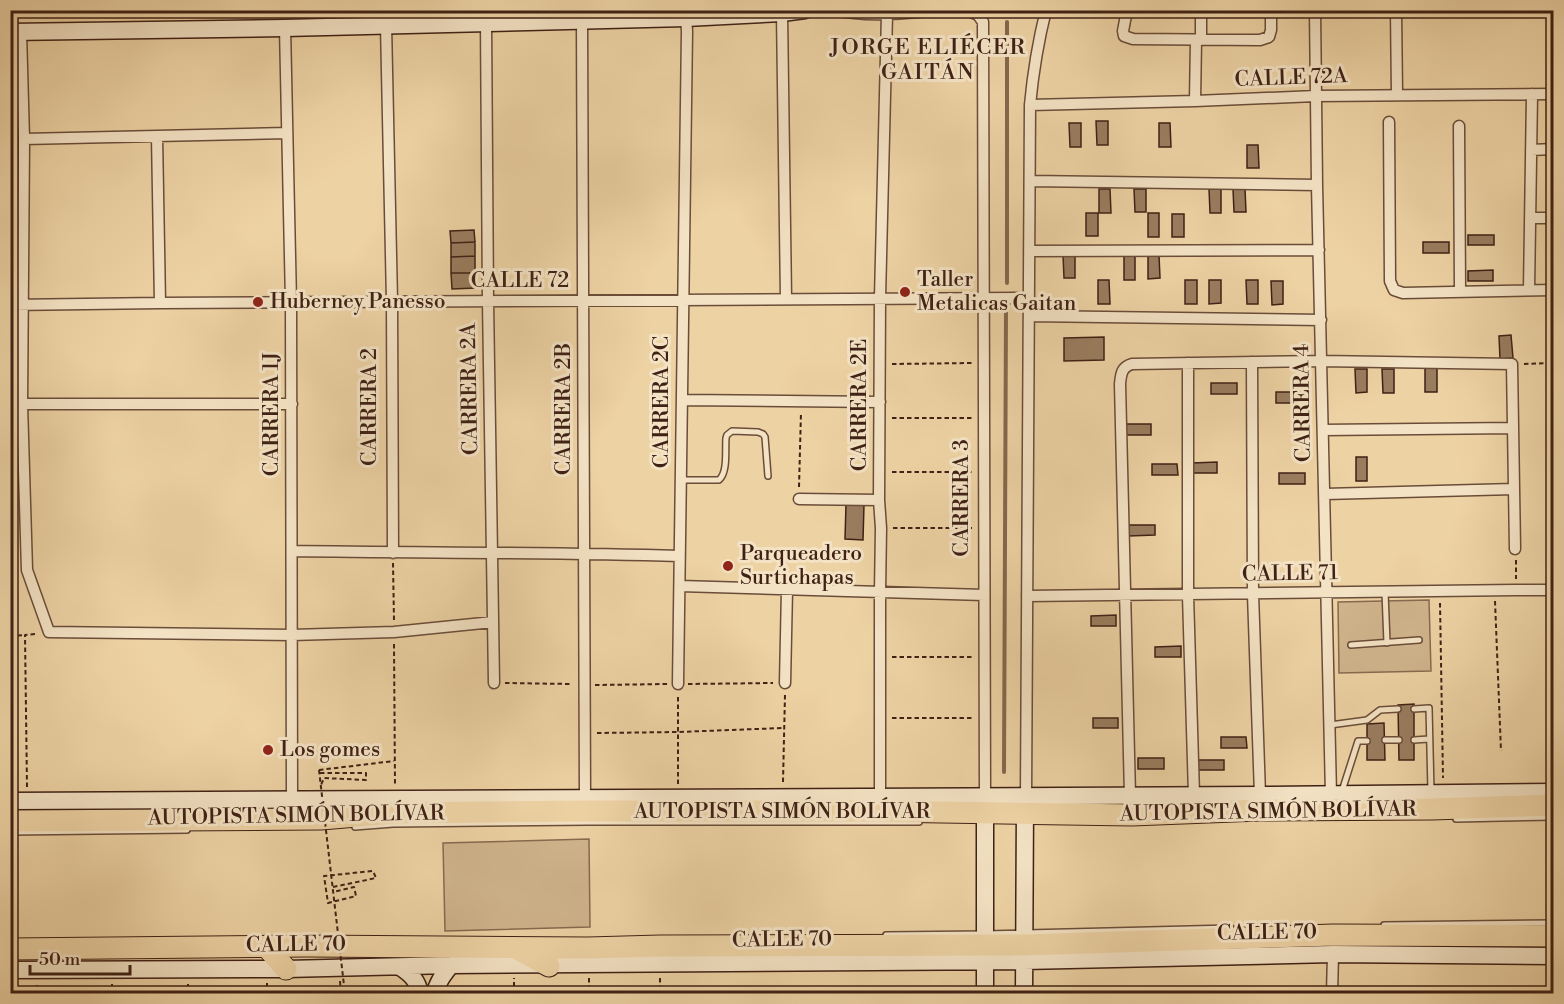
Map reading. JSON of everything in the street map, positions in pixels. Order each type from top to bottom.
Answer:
[{"type":"highway","points":[[321,819],[395,794]]},
{"type":"highway","name":"AUTOPISTA SIMÓN BOLÍVAR","points":[[10,821],[321,819],[393,813],[576,811],[880,811],[984,815],[1132,815],[1260,810],[1432,809],[1554,805]]},
{"type":"highway","points":[[10,950],[266,946],[588,948],[1024,946],[1333,935],[1554,936]]},
{"type":"highway","points":[[266,946],[290,969],[309,946]]},
{"type":"highway","points":[[514,948],[553,966],[588,948]]},
{"type":"street","points":[[493,622],[394,632],[292,635],[49,632],[27,570],[22,404],[24,139],[16,32],[285,28],[595,17],[686,18],[782,14],[805,10]]},
{"type":"street","points":[[835,10],[847,13],[887,14],[940,10]]},
{"type":"street","name":"CARRERA 3","points":[[967,10],[978,15],[983,22],[985,993]]},
{"type":"street","points":[[1024,993],[1030,105],[1033,72],[1046,10]]},
{"type":"street","points":[[1127,10],[1124,36],[1133,39],[1198,40],[1260,40],[1269,37],[1270,10]]},
{"type":"street","points":[[1195,101],[1201,10]]},
{"type":"street","name":"CARRERA 4","points":[[1315,10],[1330,725],[1336,795]]},
{"type":"street","points":[[1396,10],[1397,95]]},
{"type":"street","points":[[782,14],[786,299]]},
{"type":"street","name":"CARRERA 2E","points":[[880,797],[882,528],[879,500],[879,298],[887,14]]},
{"type":"street","name":"CARRERA 2B","points":[[585,798],[584,300],[595,17]]},
{"type":"street","name":"CARRERA 2C","points":[[678,684],[686,18]]},
{"type":"street","name":"CARRERA 2A","points":[[486,22],[494,683]]},
{"type":"street","name":"CARRERA 2","points":[[386,25],[392,302],[393,553]]},
{"type":"street","name":"CARRERA 1J","points":[[285,28],[292,404],[292,799]]},
{"type":"street","points":[[1529,290],[1532,94]]},
{"type":"street","name":"CALLE 72A","points":[[1030,105],[1316,96],[1554,94]]},
{"type":"street","points":[[1389,122],[1390,281],[1394,290],[1403,293],[1554,290]]},
{"type":"street","points":[[1459,126],[1460,291]]},
{"type":"street","points":[[24,139],[287,133]]},
{"type":"street","points":[[157,136],[160,303]]},
{"type":"street","points":[[1531,150],[1554,149]]},
{"type":"street","points":[[1030,181],[1317,185]]},
{"type":"street","points":[[1530,218],[1554,218]]},
{"type":"street","points":[[1029,251],[1319,250]]},
{"type":"street","name":"CALLE 72","points":[[10,305],[1029,298]]},
{"type":"street","points":[[1029,316],[1320,320]]},
{"type":"street","points":[[1130,796],[1120,384],[1121,372],[1126,366],[1132,364],[1321,361],[1512,364],[1515,549]]},
{"type":"street","points":[[1252,362],[1253,594],[1260,795]]},
{"type":"street","points":[[1188,363],[1188,595],[1194,795]]},
{"type":"street","points":[[682,400],[880,402]]},
{"type":"street","points":[[22,404],[292,404]]},
{"type":"street","points":[[1323,430],[1513,428]]},
{"type":"street","points":[[1325,494],[1514,489]]},
{"type":"street","points":[[799,499],[879,500]]},
{"type":"street","points":[[292,551],[679,556]]},
{"type":"street","points":[[680,586],[984,594]]},
{"type":"street","points":[[785,683],[787,589]]},
{"type":"street","name":"CALLE 71","points":[[1027,596],[1550,589]]},
{"type":"street","points":[[1026,814],[1130,796],[1336,795],[1437,787],[1554,792]]},
{"type":"street","points":[[10,801],[292,799],[395,794],[585,798],[880,797],[984,815]]},
{"type":"street","name":"CALLE 70","points":[[10,970],[553,966],[985,946]]},
{"type":"street","name":"CALLE 70","points":[[1024,946],[1333,954],[1554,956]]},
{"type":"street","points":[[1332,993],[1333,954]]},
{"type":"street","points":[[435,993],[442,976],[451,965]]},
{"type":"street","points":[[400,967],[412,975],[419,986],[420,993]]},
{"type":"lane","points":[[681,480],[719,480],[722,478],[726,438],[732,431],[763,434],[768,476]]},
{"type":"lane","points":[[1385,592],[1387,643]]},
{"type":"lane","points":[[1351,645],[1419,640]]},
{"type":"lane","points":[[1414,709],[1429,708],[1429,739],[1437,787]]},
{"type":"lane","points":[[1330,725],[1366,720],[1380,710],[1398,709]]},
{"type":"lane","points":[[1414,740],[1429,739]]},
{"type":"lane","points":[[1385,740],[1399,740]]},
{"type":"lane","points":[[1336,795],[1358,741],[1367,741]]},
{"type":"lane","points":[[1454,819],[1554,817]]},
{"type":"lane","points":[[1061,820],[1190,819]]},
{"type":"lane","points":[[352,827],[393,824],[588,822],[926,822]]},
{"type":"lane","points":[[10,832],[192,830]]},
{"type":"lane","points":[[1380,925],[1554,923]]},
{"type":"lane","points":[[1024,946],[1234,928]]},
{"type":"lane","points":[[880,935],[985,946]]},
{"type":"path","points":[[880,364],[984,363]]},
{"type":"path","points":[[1512,364],[1554,363]]},
{"type":"path","points":[[799,499],[801,401]]},
{"type":"path","points":[[880,418],[984,417]]},
{"type":"path","points":[[880,472],[984,472]]},
{"type":"path","points":[[882,528],[984,528]]},
{"type":"path","points":[[1515,549],[1516,590]]},
{"type":"path","points":[[393,553],[395,794]]},
{"type":"path","points":[[1550,589],[1554,736]]},
{"type":"path","points":[[1437,787],[1439,591]]},
{"type":"path","points":[[1494,591],[1502,751]]},
{"type":"path","points":[[10,636],[49,632]]},
{"type":"path","points":[[26,635],[27,790]]},
{"type":"path","points":[[880,657],[984,657]]},
{"type":"path","points":[[494,683],[585,685],[785,683],[783,785]]},
{"type":"path","points":[[678,684],[678,787]]},
{"type":"path","points":[[880,718],[984,718]]},
{"type":"path","points":[[585,734],[784,728]]},
{"type":"path","points":[[384,993],[383,988],[345,992],[319,770],[395,761]]},
{"type":"path","points":[[320,773],[366,773],[366,780],[324,778]]},
{"type":"path","points":[[333,886],[376,878],[373,872],[324,876],[328,903],[356,896],[354,887],[333,892]]},
{"type":"shaded area","points":[[1429,600],[1431,671],[1339,673],[1338,602]]},
{"type":"shaded area","points":[[589,839],[590,927],[445,931],[443,843]]},
{"type":"building","points":[[1096,121],[1108,121],[1108,145],[1097,145]]},
{"type":"building","points":[[1069,123],[1081,123],[1081,147],[1070,147]]},
{"type":"building","points":[[1159,123],[1170,123],[1171,147],[1159,147]]},
{"type":"building","points":[[1247,145],[1258,145],[1259,168],[1247,168]]},
{"type":"building","points":[[1099,189],[1110,189],[1111,213],[1099,213]]},
{"type":"building","points":[[1134,189],[1146,189],[1146,212],[1135,212]]},
{"type":"building","points":[[1209,189],[1221,189],[1221,213],[1210,213]]},
{"type":"building","points":[[1233,189],[1245,189],[1246,212],[1234,212]]},
{"type":"building","points":[[1086,213],[1098,213],[1098,236],[1086,236]]},
{"type":"building","points":[[1148,213],[1159,213],[1159,237],[1148,237]]},
{"type":"building","points":[[1172,214],[1184,214],[1184,237],[1172,237]]},
{"type":"building","points":[[474,230],[475,242],[451,243],[450,231]]},
{"type":"building","points":[[1468,235],[1494,235],[1494,245],[1468,245]]},
{"type":"building","points":[[475,242],[475,256],[451,257],[451,243]]},
{"type":"building","points":[[1423,242],[1449,242],[1449,253],[1423,253]]},
{"type":"building","points":[[1075,254],[1075,278],[1064,278],[1063,255]]},
{"type":"building","points":[[1148,255],[1159,255],[1160,278],[1148,279]]},
{"type":"building","points":[[475,256],[475,273],[451,273],[451,257]]},
{"type":"building","points":[[1124,256],[1135,256],[1135,280],[1124,280]]},
{"type":"building","points":[[1493,270],[1493,281],[1468,281],[1468,271]]},
{"type":"building","points":[[451,273],[475,273],[476,288],[452,289]]},
{"type":"building","points":[[1098,280],[1109,280],[1110,304],[1098,304]]},
{"type":"building","points":[[1185,280],[1197,280],[1197,304],[1185,304]]},
{"type":"building","points":[[1209,280],[1221,280],[1221,303],[1209,304]]},
{"type":"building","points":[[1246,280],[1258,280],[1258,304],[1247,304]]},
{"type":"building","points":[[1271,281],[1283,281],[1283,304],[1272,305]]},
{"type":"building","points":[[1511,335],[1513,358],[1500,359],[1499,336]]},
{"type":"building","points":[[1104,337],[1104,360],[1064,361],[1064,338]]},
{"type":"building","points":[[1425,368],[1437,368],[1437,392],[1425,392]]},
{"type":"building","points":[[1355,369],[1367,369],[1367,392],[1356,393]]},
{"type":"building","points":[[1382,369],[1394,369],[1394,393],[1383,393]]},
{"type":"building","points":[[1211,383],[1237,383],[1237,394],[1211,394]]},
{"type":"building","points":[[1276,392],[1302,392],[1302,403],[1276,403]]},
{"type":"building","points":[[1126,424],[1151,424],[1151,435],[1126,435]]},
{"type":"building","points":[[1356,457],[1367,457],[1367,481],[1356,481]]},
{"type":"building","points":[[1217,462],[1217,473],[1192,473],[1192,463]]},
{"type":"building","points":[[1152,464],[1177,464],[1178,475],[1152,475]]},
{"type":"building","points":[[1279,473],[1305,473],[1305,484],[1279,484]]},
{"type":"building","points":[[846,504],[864,505],[863,540],[845,539]]},
{"type":"building","points":[[1129,525],[1155,525],[1155,535],[1129,536]]},
{"type":"building","points":[[1116,615],[1116,626],[1091,626],[1091,616]]},
{"type":"building","points":[[1181,646],[1181,657],[1155,657],[1155,647]]},
{"type":"building","points":[[1414,704],[1414,760],[1399,760],[1398,705]]},
{"type":"building","points":[[1093,718],[1118,718],[1118,728],[1093,728]]},
{"type":"building","points":[[1384,723],[1385,760],[1367,760],[1367,724]]},
{"type":"building","points":[[1221,737],[1246,737],[1247,748],[1221,748]]},
{"type":"building","points":[[1138,758],[1164,758],[1164,769],[1138,769]]},
{"type":"building","points":[[1198,760],[1224,760],[1224,770],[1198,770]]},
{"type":"waterway","points":[[1007,22],[1007,283]]},
{"type":"waterway","points":[[1004,772],[1006,308]]},
{"type":"waterway","points":[[1003,988],[1003,994]]},
{"type":"place","name":"Taller Metalicas Gaitan","points":[[905,292]]},
{"type":"place","name":"Huberney Panesso","points":[[258,302]]},
{"type":"place","name":"Parqueadero Surtichapas","points":[[728,566]]},
{"type":"place","name":"Los gomes","points":[[268,750]]},
{"type":"district","name":"JORGE ELIÉCER GAITÁN","points":[[928,60]]}]
